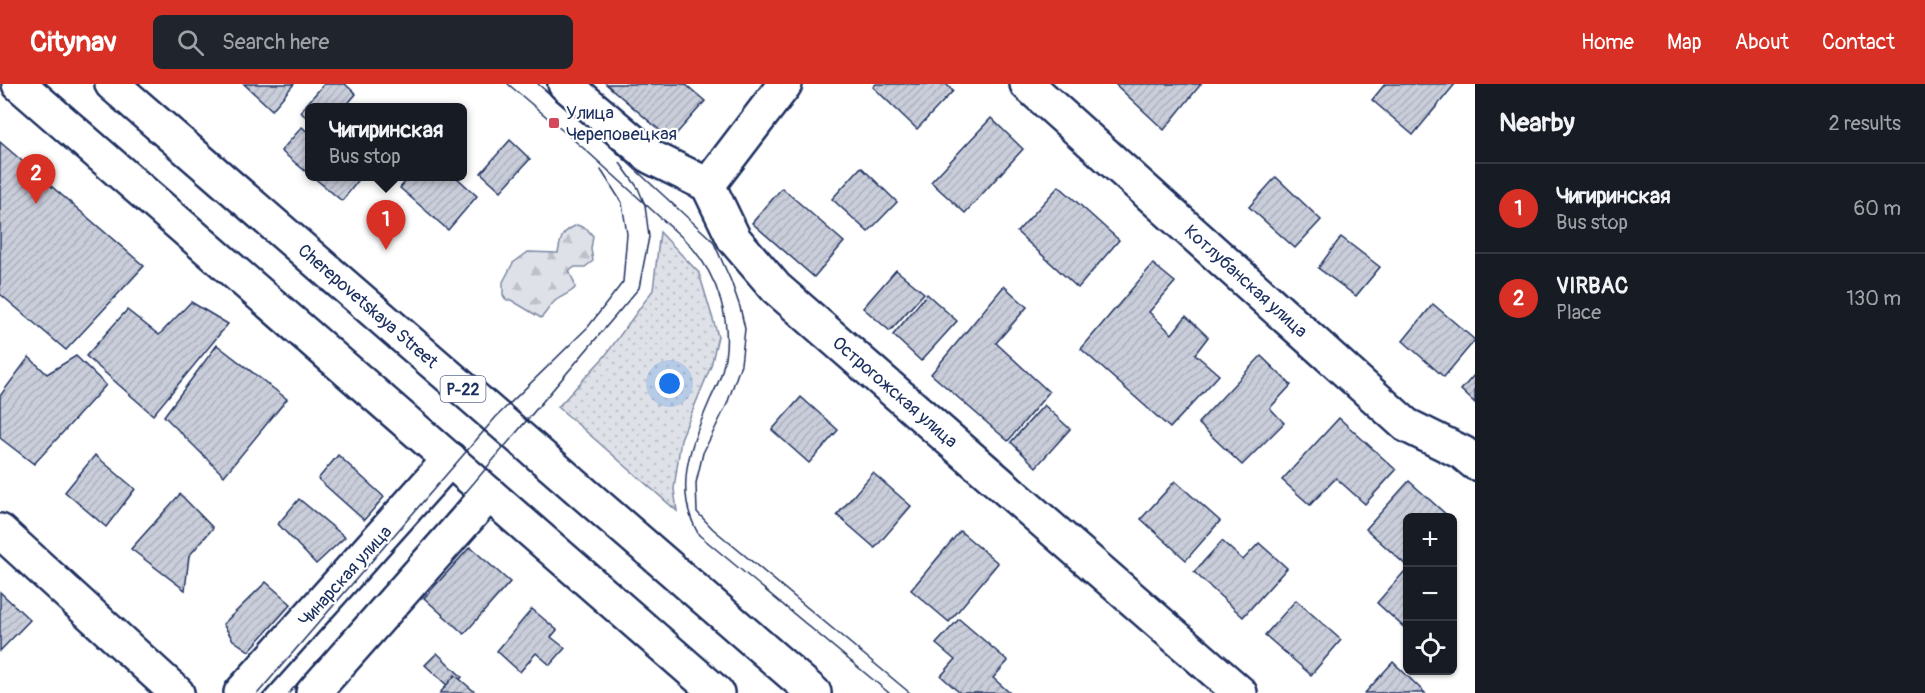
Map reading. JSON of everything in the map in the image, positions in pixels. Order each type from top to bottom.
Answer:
[{"type":"main road","points":[[19,84],[717,693]]},
{"type":"main road","name":"Cherepovetskaya Street","points":[[112,84],[814,693]]},
{"type":"main road","points":[[565,84],[651,157],[708,185],[785,84]]},
{"type":"main road","name":"Котлубанская улица","points":[[1027,84],[1407,425],[1463,453],[1475,463]]},
{"type":"main road","name":"Острогожская улица","points":[[708,185],[734,239],[776,288],[1240,693]]},
{"type":"main road","name":"Чинарская улица","points":[[241,693],[450,459]]},
{"type":"main road","points":[[314,693],[489,494]]},
{"type":"main road","points":[[0,531],[177,693]]},
{"type":"green space","points":[[577,225],[587,229],[593,236],[591,249],[593,261],[585,267],[575,267],[569,271],[575,288],[554,302],[541,318],[511,300],[506,300],[503,295],[503,282],[513,263],[528,252],[558,253],[563,236]]},
{"type":"green space","points":[[660,232],[699,273],[718,336],[711,366],[681,439],[674,489],[677,511],[558,407],[605,356],[653,290]]},
{"type":"building","points":[[244,84],[294,84],[272,110]]},
{"type":"building","points":[[324,84],[345,84],[356,94],[348,103],[308,103]]},
{"type":"building","points":[[606,84],[685,84],[705,101],[671,140]]},
{"type":"building","points":[[876,84],[946,84],[953,91],[917,129],[873,87]]},
{"type":"building","points":[[1115,84],[1201,84],[1164,130]]},
{"type":"building","points":[[1385,84],[1455,84],[1413,135],[1372,100]]},
{"type":"building","points":[[305,106],[305,116],[300,112]]},
{"type":"building","points":[[991,118],[1023,149],[965,213],[931,182]]},
{"type":"building","points":[[302,127],[305,130],[305,171],[281,151]]},
{"type":"building","points":[[510,140],[530,159],[501,191],[481,173]]},
{"type":"building","points":[[0,142],[144,266],[66,350],[0,294]]},
{"type":"building","points":[[861,167],[897,202],[868,232],[832,199]]},
{"type":"building","points":[[1276,177],[1321,220],[1295,248],[1249,207]]},
{"type":"building","points":[[318,181],[358,181],[342,201]]},
{"type":"building","points":[[406,181],[460,181],[477,196],[448,230],[400,188]]},
{"type":"building","points":[[1059,186],[1119,240],[1078,288],[1017,232]]},
{"type":"building","points":[[782,188],[844,242],[814,277],[752,223]]},
{"type":"building","points":[[1341,237],[1380,267],[1356,296],[1318,268]]},
{"type":"building","points":[[1153,264],[1175,282],[1149,312],[1172,334],[1186,316],[1208,337],[1195,354],[1219,375],[1170,428],[1081,349]]},
{"type":"building","points":[[896,270],[924,293],[890,331],[863,308]]},
{"type":"building","points":[[1004,286],[1027,307],[996,343],[1049,392],[1008,441],[931,374]]},
{"type":"building","points":[[927,294],[957,321],[921,361],[893,335]]},
{"type":"building","points":[[191,302],[228,324],[153,415],[86,356],[127,310],[159,335]]},
{"type":"building","points":[[1433,304],[1475,340],[1444,377],[1403,341]]},
{"type":"building","points":[[217,345],[287,399],[224,476],[164,416]]},
{"type":"building","points":[[76,356],[106,385],[34,464],[0,438],[0,396],[29,357],[47,374]]},
{"type":"building","points":[[1261,356],[1291,385],[1270,408],[1284,423],[1242,465],[1198,423]]},
{"type":"building","points":[[1475,374],[1475,403],[1461,390]]},
{"type":"building","points":[[801,397],[838,430],[809,463],[772,430]]},
{"type":"building","points":[[1044,405],[1070,429],[1036,467],[1011,442]]},
{"type":"building","points":[[1339,418],[1396,470],[1365,504],[1336,478],[1310,505],[1282,480]]},
{"type":"building","points":[[95,455],[135,489],[106,527],[65,492]]},
{"type":"building","points":[[338,455],[384,497],[364,520],[318,479]]},
{"type":"building","points":[[873,473],[911,506],[875,548],[837,515]]},
{"type":"building","points":[[1175,481],[1220,521],[1186,560],[1141,519]]},
{"type":"building","points":[[1409,481],[1444,513],[1403,513],[1403,562],[1366,529]]},
{"type":"building","points":[[180,494],[213,528],[189,556],[185,590],[131,549]]},
{"type":"building","points":[[299,499],[345,537],[316,564],[278,524]]},
{"type":"building","points":[[960,531],[998,563],[949,622],[911,590]]},
{"type":"building","points":[[1222,541],[1243,560],[1259,543],[1287,568],[1243,617],[1194,572]]},
{"type":"building","points":[[470,547],[510,582],[464,634],[424,598]]},
{"type":"building","points":[[1403,573],[1403,626],[1377,603]]},
{"type":"building","points":[[266,582],[291,604],[249,651],[233,640],[223,624]]},
{"type":"building","points":[[0,592],[30,620],[0,651]]},
{"type":"building","points":[[1296,600],[1341,640],[1311,675],[1265,635]]},
{"type":"building","points":[[532,609],[557,630],[551,637],[565,648],[550,665],[536,653],[520,672],[497,651]]},
{"type":"building","points":[[959,619],[1008,661],[993,678],[1010,693],[960,693],[941,676],[955,660],[936,644]]},
{"type":"building","points":[[437,653],[462,677],[451,689],[425,665]]},
{"type":"building","points":[[1393,662],[1403,672],[1403,675],[1406,675],[1425,693],[1365,693]]},
{"type":"building","points":[[455,675],[476,693],[440,693]]},
{"type":"tram line","points":[[508,84],[685,240],[697,253],[715,284],[725,318],[725,354],[720,378],[696,433],[687,467],[687,501],[691,518],[699,535],[889,693]]},
{"type":"tram line","points":[[538,84],[601,138],[713,241],[731,281],[745,329],[741,364],[727,404],[703,453],[696,483],[697,512],[713,529],[910,693]]},
{"type":"tram line","points":[[289,693],[438,525],[639,288],[649,237],[645,205],[638,188],[620,163]]},
{"type":"tram line","points":[[258,693],[496,417],[588,327],[623,282],[627,234],[622,203],[601,170]]},
{"type":"place","name":"Улица Череповецкая","points":[[554,123]]},
{"type":"place","name":"VIRBAC","points":[[36,204]]},
{"type":"place","name":"Чигиринская","points":[[386,250]]}]
